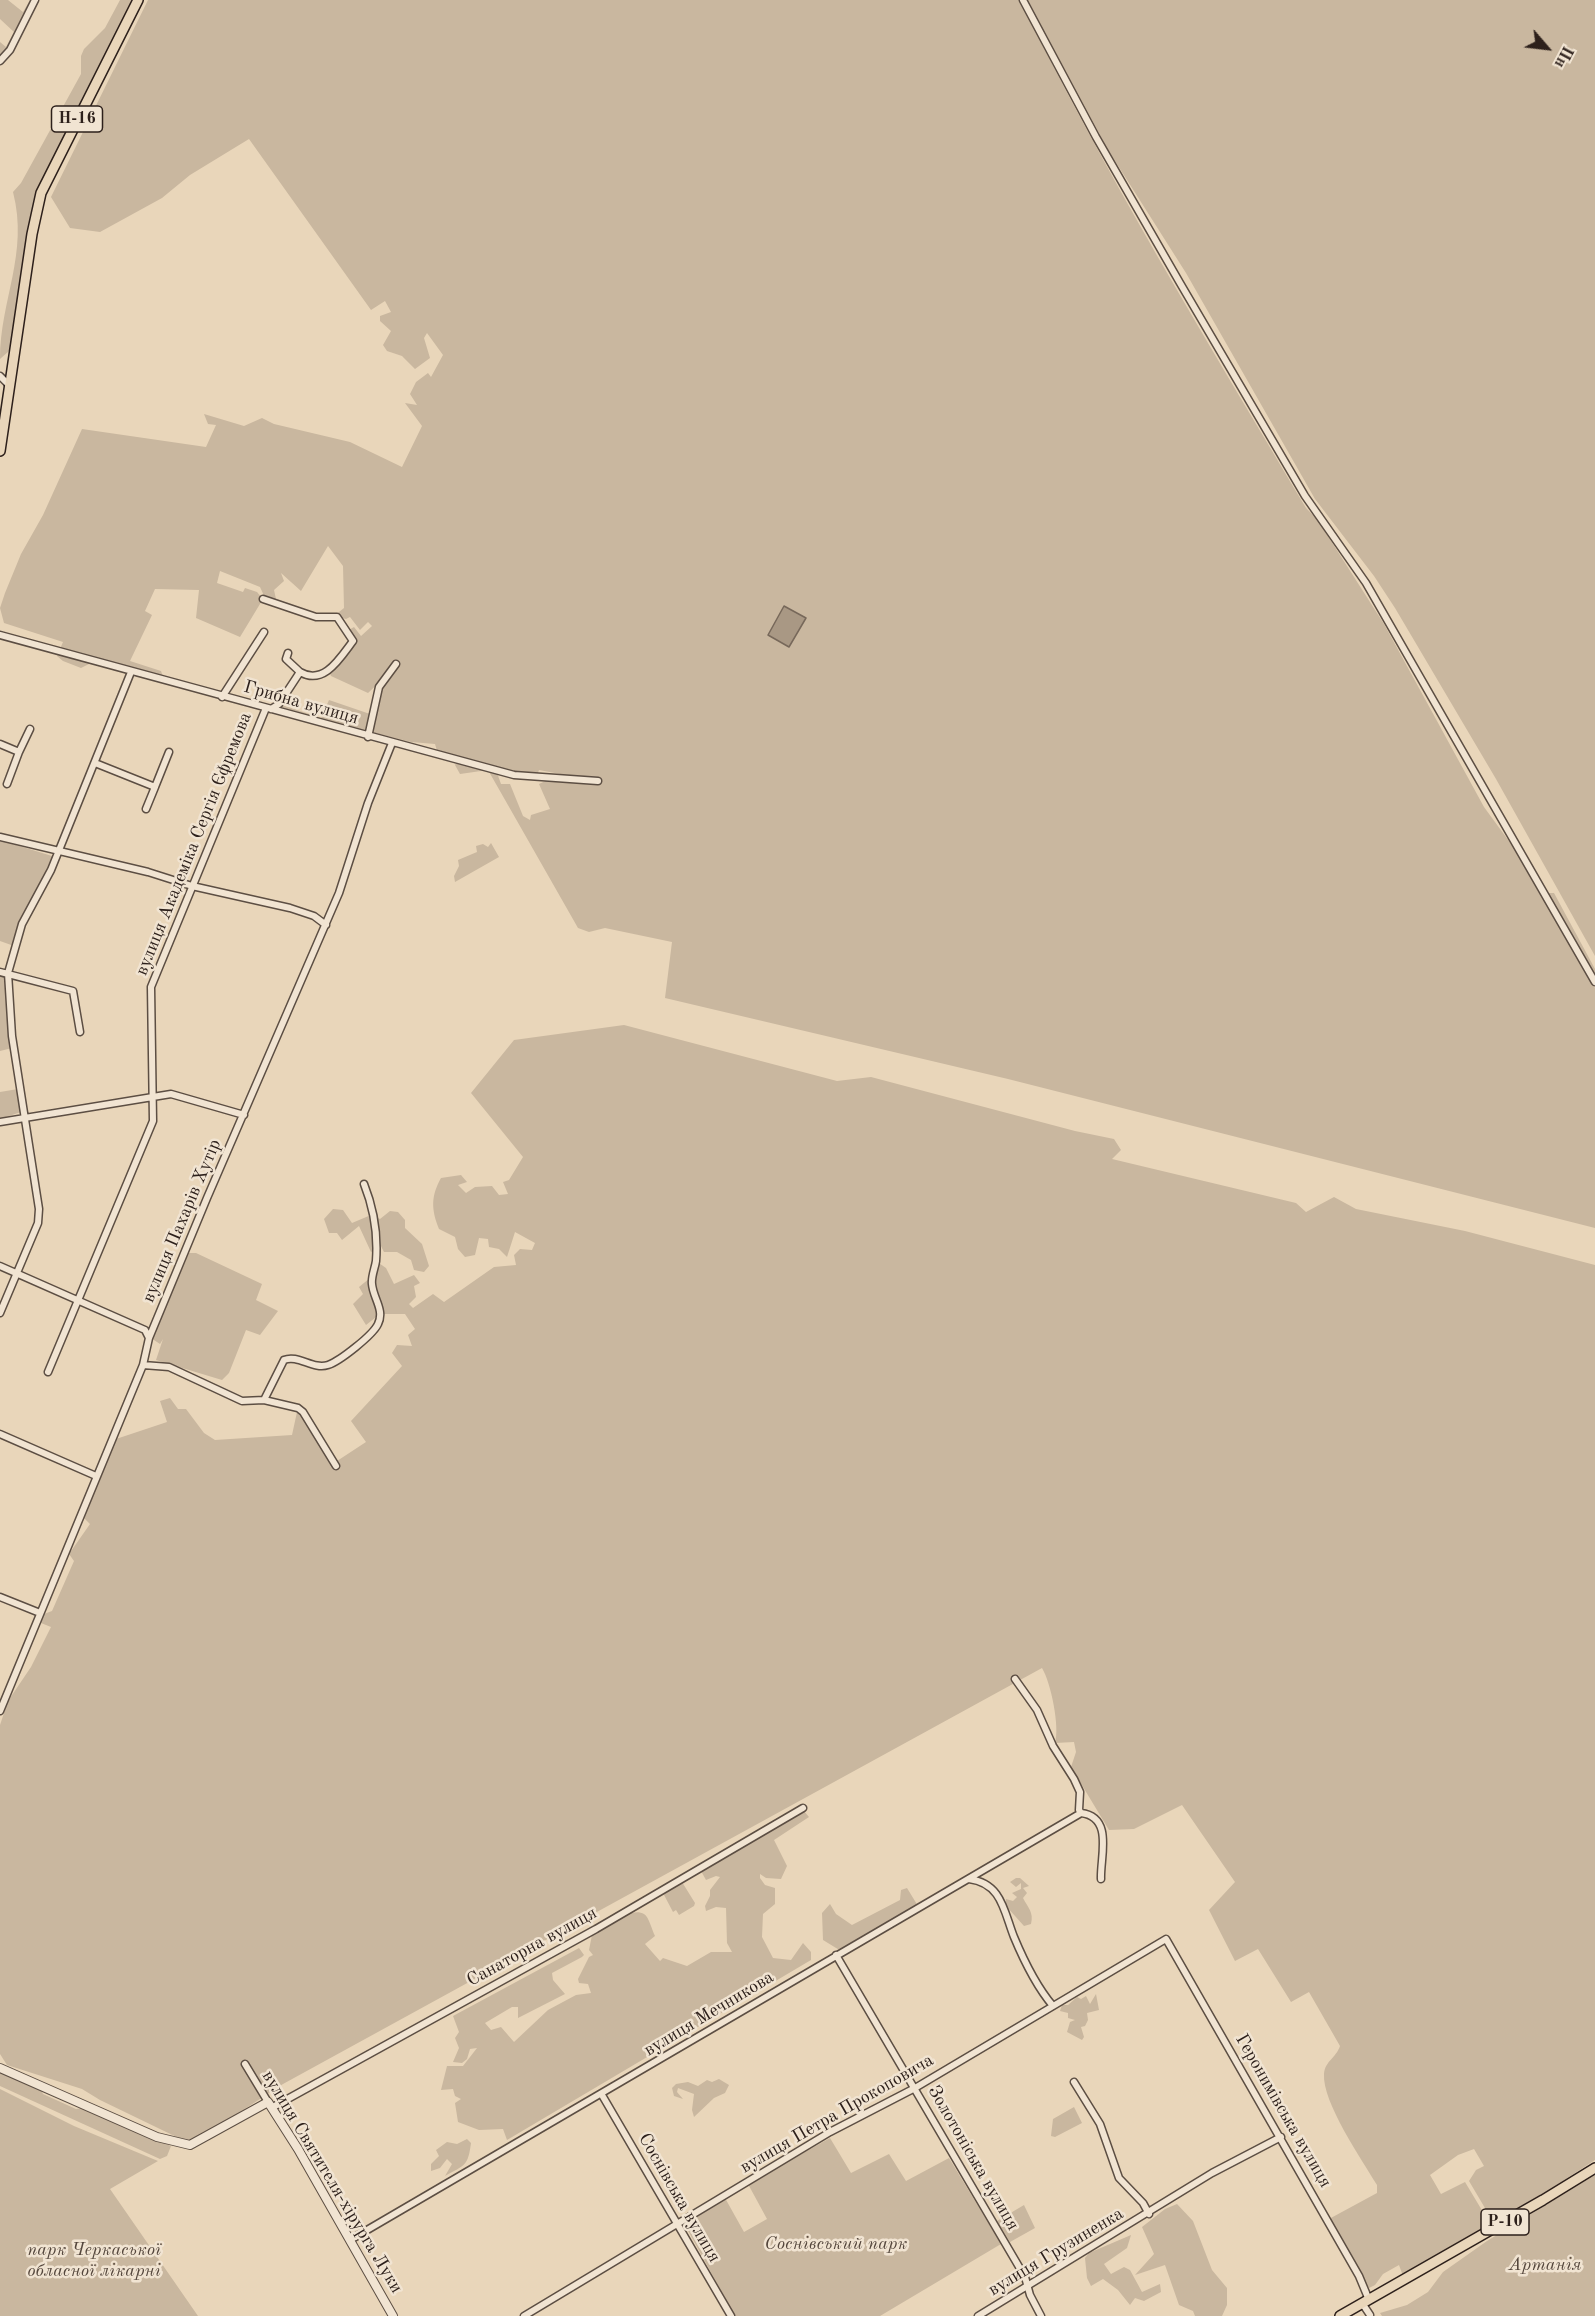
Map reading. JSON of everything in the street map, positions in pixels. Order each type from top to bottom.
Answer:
[{"type":"main road","name":"Н-16","points":[[0,451],[32,234],[41,193],[135,2]]},
{"type":"main road","name":"Р-10","points":[[1340,2316],[1544,2200],[1595,2168]]},
{"type":"street","points":[[0,61],[10,50],[35,0]]},
{"type":"street","points":[[1023,0],[1096,137],[1180,284],[1305,496],[1366,583],[1595,982]]},
{"type":"street","points":[[0,376],[9,385]]},
{"type":"street","points":[[263,599],[316,618],[335,616],[353,641],[322,676],[314,678],[300,672],[286,659],[288,653]]},
{"type":"street","points":[[222,697],[264,632]]},
{"type":"street","name":"Грибна вулиця","points":[[0,635],[513,775],[598,781]]},
{"type":"street","points":[[368,737],[379,687],[396,664]]},
{"type":"street","points":[[0,1313],[38,1223],[39,1209],[12,1036],[8,974],[22,924],[38,897],[131,672]]},
{"type":"street","points":[[268,709],[279,704],[300,672]]},
{"type":"street","points":[[279,704],[282,712]]},
{"type":"street","name":"вулиця Академіка Сергія Єфремова","points":[[48,1372],[150,1130],[154,1098],[151,990],[192,886],[268,709]]},
{"type":"street","points":[[7,784],[30,729]]},
{"type":"street","name":"вулиця Пахарів Хутір","points":[[0,1711],[143,1365],[149,1338],[326,924],[392,743]]},
{"type":"street","points":[[0,744],[19,752]]},
{"type":"street","points":[[146,809],[169,752]]},
{"type":"street","points":[[95,763],[155,787]]},
{"type":"street","points":[[0,837],[148,872],[192,886],[290,908],[314,916],[326,924]]},
{"type":"street","points":[[0,972],[73,991],[80,1032]]},
{"type":"street","points":[[0,1122],[177,1094],[244,1115]]},
{"type":"street","points":[[264,1400],[284,1360],[290,1358],[318,1366],[330,1364],[370,1335],[379,1323],[380,1314],[372,1284],[376,1260],[375,1211],[364,1184]]},
{"type":"street","points":[[0,1266],[145,1330],[149,1338]]},
{"type":"street","points":[[143,1365],[169,1367],[242,1401],[264,1400],[298,1408],[303,1412],[336,1466]]},
{"type":"street","points":[[0,1434],[96,1476]]},
{"type":"street","points":[[0,1597],[40,1613]]},
{"type":"street","points":[[1015,1679],[1037,1710],[1053,1746],[1074,1779],[1080,1792],[1079,1810],[1097,1820],[1104,1835],[1101,1879]]},
{"type":"street","name":"Санаторна вулиця","points":[[0,2068],[157,2137],[190,2145],[591,1932],[802,1808]]},
{"type":"street","name":"вулиця Мечникова","points":[[350,2240],[603,2095],[836,1955],[1081,1813]]},
{"type":"street","points":[[968,1878],[988,1885],[998,1896],[1008,1915],[1013,1935],[1039,1988],[1053,2006]]},
{"type":"street","name":"вулиця Петра Прокоповича","points":[[524,2316],[830,2132],[915,2088],[1166,1939]]},
{"type":"street","name":"Геронимівська вулиця","points":[[1166,1939],[1359,2276],[1370,2315]]},
{"type":"street","name":"Золотоніська вулиця","points":[[836,1955],[1028,2286],[1041,2316]]},
{"type":"street","name":"вулиця Святителя-хірурга Луки","points":[[245,2064],[271,2104],[393,2316]]},
{"type":"street","name":"вулиця Грузиненка","points":[[1074,2082],[1100,2124],[1119,2178],[1143,2203],[1149,2214]]},
{"type":"street","name":"Соснівська вулиця","points":[[603,2095],[731,2316]]},
{"type":"street","name":"вулиця Грузиненка","points":[[978,2316],[1149,2214],[1212,2173],[1281,2137]]},
{"type":"green space","points":[[0,0],[8,0],[23,12],[30,0],[34,0],[8,48],[0,58],[0,42],[6,47],[14,32],[0,19]]},
{"type":"green space","points":[[120,0],[131,0],[129,9],[39,188],[13,339],[9,351],[0,359],[1,337],[18,236],[13,192],[21,183],[81,74],[81,56],[84,49],[105,28]]},
{"type":"green space","points":[[148,0],[1020,0],[1087,129],[1194,320],[1306,508],[1317,519],[1384,624],[1484,807],[1522,859],[1595,988],[1595,1228],[1008,1079],[665,998],[672,942],[605,928],[589,932],[578,928],[488,770],[460,774],[455,765],[458,760],[438,754],[435,744],[411,742],[281,709],[279,704],[321,718],[329,700],[370,714],[384,678],[368,693],[331,676],[329,670],[352,643],[347,631],[354,627],[361,636],[372,626],[368,622],[360,630],[350,617],[346,619],[334,616],[344,608],[343,566],[328,546],[301,591],[281,573],[284,581],[274,590],[276,599],[265,598],[260,587],[220,571],[217,583],[243,592],[245,588],[257,592],[263,599],[240,637],[196,618],[199,590],[155,589],[145,611],[152,615],[130,661],[161,671],[163,677],[93,658],[89,664],[81,668],[57,656],[63,642],[4,623],[0,608],[5,593],[21,554],[43,515],[82,429],[206,447],[216,425],[208,424],[204,414],[244,426],[262,418],[274,424],[350,442],[402,467],[422,426],[405,403],[417,405],[410,394],[416,382],[428,373],[431,377],[443,355],[427,333],[424,338],[430,358],[415,369],[402,356],[387,351],[383,345],[391,331],[380,321],[380,316],[391,312],[385,301],[371,310],[249,139],[190,175],[162,198],[100,232],[70,228],[51,197]],"holes":[[[496,770],[536,778],[539,770],[560,774],[539,784],[550,809],[531,815],[530,820],[523,816],[510,784],[501,784]]]},
{"type":"green space","points":[[1028,0],[1595,0],[1595,956],[1496,779],[1395,608],[1374,576],[1315,499],[1186,273],[1108,150]]},
{"type":"green space","points":[[0,840],[52,856],[14,946],[0,941]]},
{"type":"green space","points":[[491,843],[499,857],[455,882],[454,876],[459,866],[458,860],[477,852],[476,846],[483,844],[488,847]]},
{"type":"green space","points":[[1548,893],[1554,893],[1595,969],[1595,977]]},
{"type":"green space","points":[[0,974],[7,979],[12,1048],[0,1051]]},
{"type":"green space","points":[[624,1025],[837,1081],[871,1077],[1075,1131],[1114,1139],[1121,1150],[1112,1159],[1296,1203],[1306,1212],[1334,1197],[1356,1209],[1465,1231],[1595,1265],[1595,2160],[1495,2225],[1469,2181],[1476,2170],[1484,2166],[1474,2149],[1458,2155],[1430,2175],[1441,2194],[1465,2182],[1492,2227],[1403,2276],[1399,2265],[1383,2274],[1375,2285],[1369,2288],[1329,2219],[1377,2193],[1377,2185],[1344,2131],[1325,2086],[1325,2070],[1340,2046],[1309,1992],[1291,2002],[1258,1949],[1235,1961],[1209,1910],[1235,1882],[1182,1805],[1134,1829],[1109,1830],[1071,1767],[1076,1752],[1074,1742],[1055,1743],[1054,1705],[1042,1668],[283,2084],[191,2144],[82,2089],[7,2065],[0,2054],[0,1725],[8,1701],[31,1667],[51,1627],[41,1623],[44,1614],[52,1611],[74,1561],[69,1554],[90,1524],[84,1518],[116,1439],[167,1422],[160,1401],[170,1398],[178,1409],[186,1409],[204,1433],[215,1440],[292,1435],[297,1412],[303,1412],[336,1465],[337,1461],[366,1442],[351,1421],[402,1366],[392,1353],[397,1345],[412,1346],[408,1335],[415,1329],[405,1314],[380,1314],[366,1325],[353,1304],[363,1294],[359,1287],[370,1278],[373,1259],[386,1268],[394,1284],[414,1275],[420,1283],[414,1286],[416,1297],[409,1304],[413,1308],[433,1294],[444,1302],[494,1267],[516,1265],[514,1255],[520,1249],[532,1250],[535,1243],[515,1232],[507,1257],[499,1249],[489,1247],[488,1239],[479,1238],[475,1255],[465,1257],[458,1249],[455,1237],[439,1229],[433,1203],[441,1178],[461,1175],[467,1182],[458,1185],[466,1193],[475,1187],[492,1186],[499,1195],[508,1194],[503,1182],[509,1180],[523,1157],[471,1093],[514,1040]]},
{"type":"green space","points":[[18,1089],[21,1112],[0,1119],[0,1092]]},
{"type":"green space","points":[[333,1209],[343,1210],[352,1223],[371,1215],[380,1219],[390,1211],[398,1212],[405,1220],[405,1228],[422,1244],[429,1266],[424,1272],[414,1270],[411,1260],[397,1252],[384,1252],[381,1246],[371,1252],[359,1226],[342,1240],[337,1233],[329,1233],[324,1219]]},
{"type":"green space","points":[[189,1253],[196,1253],[262,1284],[256,1300],[278,1311],[260,1335],[246,1330],[229,1373],[222,1380],[156,1360],[163,1339],[160,1344],[151,1338]]},
{"type":"green space","points":[[803,1810],[809,1817],[774,1840],[787,1866],[781,1879],[766,1878],[760,1874],[765,1885],[775,1888],[775,1904],[763,1914],[762,1937],[773,1958],[791,1960],[803,1943],[811,1952],[811,1960],[507,2140],[503,2129],[479,2130],[458,2122],[455,2103],[461,2099],[455,2096],[453,2089],[441,2090],[447,2066],[463,2066],[477,2048],[470,2049],[467,2059],[462,2063],[453,2062],[459,2048],[455,2038],[459,2032],[453,2016],[579,1948],[584,1955],[582,1957],[552,1973],[553,1980],[565,1994],[518,2018],[518,2007],[512,2007],[485,2023],[491,2030],[501,2027],[514,2042],[548,2010],[576,1995],[591,1993],[588,1984],[579,1983],[578,1979],[589,1957],[593,1955],[589,1950],[592,1935],[632,1913],[644,1914],[647,1918],[655,1936],[645,1944],[660,1961],[663,1958],[687,1966],[711,1952],[732,1952],[727,1943],[726,1908],[716,1907],[706,1911],[705,1906],[710,1890],[720,1877],[716,1876],[706,1880],[701,1871]]},
{"type":"green space","points":[[1020,1878],[1029,1886],[1023,1888],[1027,1893],[1023,1898],[1030,1910],[1032,1920],[1031,1924],[1024,1926],[1006,1906],[1006,1899],[1013,1901],[1017,1897],[1012,1893],[1021,1889],[1021,1883],[1016,1887],[1010,1882]]},
{"type":"green space","points":[[682,1882],[695,1903],[679,1915],[676,1910],[673,1912],[663,1893]]},
{"type":"green space","points":[[907,1888],[918,1906],[841,1951],[823,1940],[822,1913],[830,1904],[836,1914],[852,1925],[900,1900],[901,1890]]},
{"type":"green space","points":[[1096,1994],[1099,2010],[1087,2013],[1088,2020],[1085,2026],[1081,2027],[1084,2037],[1082,2040],[1067,2032],[1070,2022],[1075,2020],[1068,2018],[1068,2013],[1060,2011],[1062,2005],[1068,2005],[1077,1997],[1081,1999],[1086,1996],[1090,2004]]},
{"type":"green space","points":[[0,2072],[41,2089],[43,2094],[76,2109],[82,2108],[171,2146],[167,2156],[160,2159],[0,2086]]},
{"type":"green space","points":[[719,2079],[729,2085],[725,2093],[714,2098],[694,2117],[692,2110],[694,2094],[678,2088],[677,2092],[683,2099],[674,2096],[672,2088],[676,2084],[688,2082],[698,2086],[707,2080],[712,2082]]},
{"type":"green space","name":"парк Черкаської обласної лікарні","points":[[0,2089],[74,2126],[158,2161],[110,2189],[198,2316],[0,2316]]},
{"type":"green space","points":[[1074,2107],[1082,2123],[1055,2137],[1051,2136],[1053,2119]]},
{"type":"green space","name":"Соснівський парк","points":[[830,2138],[851,2173],[889,2154],[906,2181],[949,2158],[1001,2244],[880,2316],[735,2316],[686,2227],[686,2223],[725,2198],[744,2232],[767,2219],[748,2184]]},
{"type":"green space","points":[[467,2139],[471,2143],[467,2161],[464,2164],[445,2176],[452,2164],[447,2159],[440,2168],[431,2171],[431,2164],[439,2156],[436,2150],[447,2142],[457,2144]]},
{"type":"green space","name":"Артанія","points":[[1595,2175],[1595,2316],[1382,2316],[1380,2313],[1407,2305],[1428,2292],[1443,2272],[1487,2241]]},
{"type":"green space","points":[[1177,2204],[1193,2221],[1212,2270],[1227,2288],[1227,2305],[1222,2316],[1195,2316],[1193,2311],[1179,2305],[1165,2265],[1135,2275],[1154,2254],[1142,2227],[1165,2209]]},
{"type":"green space","points":[[1024,2205],[1035,2228],[1010,2242],[997,2221]]},
{"type":"green space","points":[[1131,2235],[1127,2248],[1104,2264],[1111,2274],[1124,2267],[1130,2270],[1142,2292],[1160,2284],[1161,2292],[1144,2301],[1135,2298],[1130,2305],[1118,2290],[1103,2279],[1091,2286],[1087,2278],[1085,2258],[1089,2253]]},
{"type":"shaded area","points":[[784,606],[806,618],[789,647],[768,635]]}]
